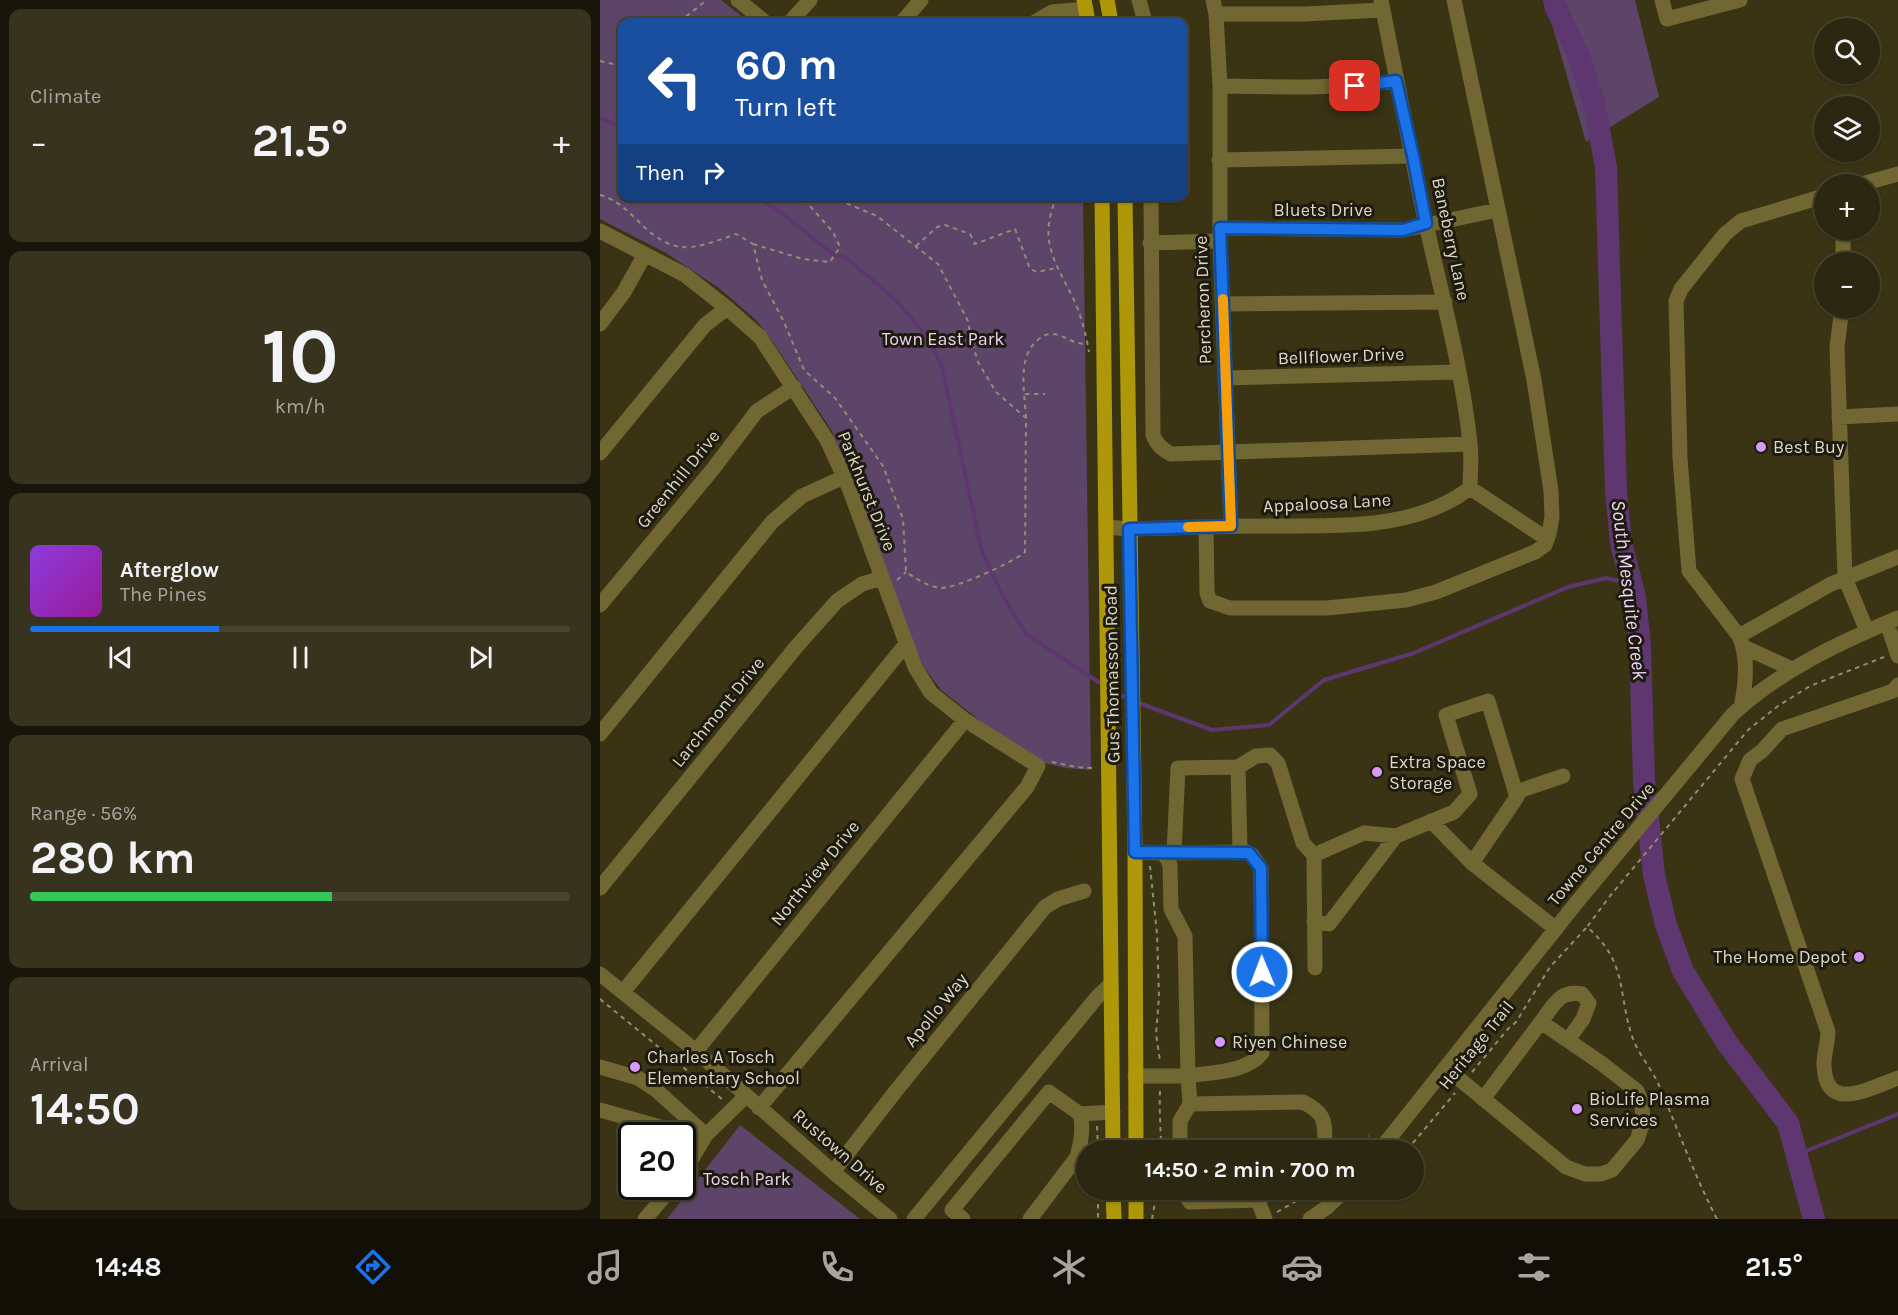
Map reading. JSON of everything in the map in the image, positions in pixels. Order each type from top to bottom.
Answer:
[{"type":"main road","points":[[1107,0],[1110,18]]},
{"type":"main road","name":"Gus Thomasson Road","points":[[1102,201],[1113,1140]]},
{"type":"main road","name":"Gus Thomasson Road","points":[[1125,201],[1132,749],[1155,853],[1135,984],[1136,1140]]},
{"type":"main road","points":[[1112,984],[1135,984]]},
{"type":"main road","points":[[1113,1200],[1114,1219]]},
{"type":"main road","points":[[1136,1200],[1136,1219]]},
{"type":"street","points":[[738,0],[760,18]]},
{"type":"street","points":[[794,18],[810,0]]},
{"type":"street","points":[[905,18],[921,0]]},
{"type":"street","points":[[1139,0],[1144,18]]},
{"type":"street","points":[[1206,527],[1207,592],[1210,601],[1230,608],[1327,608],[1406,600],[1436,592],[1535,552],[1545,545],[1552,517],[1551,491],[1534,380],[1454,0]]},
{"type":"street","points":[[1662,0],[1667,19],[1740,0]]},
{"type":"street","points":[[1214,7],[1382,5]]},
{"type":"street","name":"Baneberry Lane","points":[[1382,5],[1458,372],[1470,444],[1470,488]]},
{"type":"street","name":"Percheron Drive","points":[[1214,7],[1220,86],[1220,235],[1231,526]]},
{"type":"street","points":[[1042,18],[1052,12],[1086,11]]},
{"type":"street","points":[[1220,86],[1355,86],[1396,81]]},
{"type":"street","points":[[1219,160],[1413,156]]},
{"type":"street","points":[[1880,179],[1898,174]]},
{"type":"street","points":[[1792,669],[1741,642],[1689,571],[1680,458],[1676,301],[1681,289],[1725,234],[1741,221],[1814,199]]},
{"type":"street","points":[[1151,201],[1153,435],[1156,444],[1171,454],[1470,444]]},
{"type":"street","name":"Bluets Drive","points":[[1150,243],[1220,235],[1403,230],[1426,223],[1497,210]]},
{"type":"street","name":"Parkhurst Drive","points":[[600,231],[685,274],[760,337],[827,440],[887,581],[915,667],[931,693],[965,720],[1045,764]]},
{"type":"street","points":[[600,324],[624,292],[645,254]]},
{"type":"street","points":[[1223,304],[1445,302]]},
{"type":"street","points":[[600,453],[705,325],[727,308]]},
{"type":"street","points":[[1840,318],[1836,347],[1845,578],[1867,631]]},
{"type":"street","name":"Bellflower Drive","points":[[1225,378],[1458,372]]},
{"type":"street","name":"Greenhill Drive","points":[[600,605],[758,411],[794,387]]},
{"type":"street","points":[[1839,417],[1898,414]]},
{"type":"street","points":[[600,734],[772,522],[802,496],[844,477]]},
{"type":"street","points":[[1470,488],[1547,539]]},
{"type":"street","name":"Appaloosa Lane","points":[[1107,527],[1129,529],[1365,524],[1404,518],[1455,500],[1470,488]]},
{"type":"street","points":[[1741,642],[1845,578],[1898,557]]},
{"type":"street","name":"Larchmont Drive","points":[[600,888],[797,646],[837,601],[862,584],[887,581]]},
{"type":"street","points":[[1892,621],[1897,654]]},
{"type":"street","name":"Towne Centre Drive","points":[[1388,1140],[1577,903],[1737,711],[1749,699],[1792,669],[1846,639],[1892,621]]},
{"type":"street","points":[[1737,711],[1744,690],[1741,642]]},
{"type":"street","points":[[623,992],[906,644]]},
{"type":"street","points":[[1898,685],[1893,691],[1782,729],[1762,751],[1750,760],[1742,779],[1828,1032],[1824,1061],[1825,1075],[1829,1085],[1834,1092],[1847,1096],[1898,1078]]},
{"type":"street","points":[[1314,855],[1364,833],[1396,836],[1454,812],[1470,794],[1446,715],[1488,701],[1517,797],[1472,863]]},
{"type":"street","name":"Northview Drive","points":[[696,1051],[965,720]]},
{"type":"street","points":[[1155,853],[1178,768],[1239,767],[1256,756],[1270,755],[1278,763],[1303,843],[1314,855],[1315,968]]},
{"type":"street","points":[[759,1108],[1045,764]]},
{"type":"street","points":[[1239,767],[1240,852]]},
{"type":"street","points":[[1516,792],[1563,776]]},
{"type":"street","points":[[1431,821],[1472,863],[1556,929]]},
{"type":"street","points":[[1314,921],[1329,924],[1396,836]]},
{"type":"street","points":[[1135,1076],[1188,1076],[1248,1065],[1257,1060],[1262,1053],[1261,868],[1249,853],[1155,853]]},
{"type":"street","points":[[1155,853],[1167,858],[1170,865],[1171,909],[1185,936],[1190,1104],[1180,1121],[1180,1140]]},
{"type":"street","name":"Apollo Way","points":[[833,1172],[1045,907],[1058,899],[1084,891]]},
{"type":"street","name":"Rustown Drive","points":[[600,974],[696,1051],[759,1108],[890,1219]]},
{"type":"street","points":[[914,1219],[1091,1005],[1112,984]]},
{"type":"street","points":[[1483,1099],[1560,997],[1570,992],[1582,994],[1588,1003],[1583,1019],[1568,1040]]},
{"type":"street","points":[[1446,1068],[1566,1167],[1585,1174],[1601,1174],[1612,1170],[1637,1140],[1643,1122],[1642,1103],[1637,1091],[1541,1022]]},
{"type":"street","points":[[600,1067],[638,1078],[656,1090],[706,1135]]},
{"type":"street","points":[[963,1219],[952,1210],[1049,1092],[1080,1114],[1113,1112]]},
{"type":"street","points":[[696,1152],[706,1135],[746,1096]]},
{"type":"street","points":[[1190,1104],[1303,1102],[1317,1110],[1324,1120],[1325,1140]]},
{"type":"street","points":[[600,1110],[692,1136],[706,1135]]},
{"type":"street","points":[[1030,1219],[1077,1157],[1082,1134],[1080,1114]]},
{"type":"street","points":[[645,1219],[661,1200]]},
{"type":"street","points":[[1189,1200],[1190,1202],[1258,1200],[1265,1219]]},
{"type":"street","points":[[1310,1219],[1334,1200]]},
{"type":"path","points":[[684,18],[707,0]]},
{"type":"path","points":[[600,61],[618,65]]},
{"type":"path","points":[[753,244],[803,259],[830,262],[840,247],[833,232],[805,201]]},
{"type":"path","points":[[838,201],[877,216],[938,264],[968,321],[978,362],[996,392],[1026,418]]},
{"type":"path","points":[[1056,201],[1049,224],[1048,246],[1056,268],[1074,301],[1088,344],[1089,356]]},
{"type":"path","points":[[916,246],[936,227],[945,225],[970,234],[975,244],[1015,229],[1030,269],[1037,272],[1056,268]]},
{"type":"path","points":[[968,580],[1010,561],[1023,554],[1026,549],[1024,368],[1028,349],[1049,334],[1058,334],[1076,344],[1088,344]]},
{"type":"path","points":[[1025,394],[1046,394]]},
{"type":"path","points":[[887,581],[906,572]]},
{"type":"path","name":"Heritage Trail","points":[[1416,1140],[1515,1022],[1550,967],[1587,927],[1610,896],[1748,730],[1796,694],[1826,679],[1897,654]]},
{"type":"path","points":[[1045,764],[1096,768]]},
{"type":"path","points":[[1155,853],[1159,997],[1156,1035],[1160,1077],[1158,1119],[1161,1140]]},
{"type":"path","points":[[1587,927],[1600,938],[1612,954],[1634,1041],[1658,1082],[1717,1219]]},
{"type":"path","points":[[1366,1140],[1369,1136]]},
{"type":"path","points":[[1098,1200],[1098,1219]]},
{"type":"path","points":[[1152,1219],[1156,1200]]},
{"type":"path","points":[[1265,1219],[1298,1200]]},
{"type":"green space","name":"Town East Park","points":[[600,0],[721,0],[744,18],[618,18],[618,201],[1083,201],[1091,770],[1045,763],[1005,740],[941,690],[922,664],[915,648],[832,431],[773,342],[756,320],[719,288],[666,253],[600,219]]},
{"type":"green space","points":[[1545,0],[1635,0],[1659,97],[1586,142]]},
{"type":"green space","name":"Tosch Park","points":[[740,1125],[860,1219],[667,1219],[682,1200],[696,1200],[696,1182]]},
{"type":"waterway","name":"South Mesquite Creek","points":[[1554,0],[1578,54],[1594,103],[1606,167],[1616,491],[1621,543],[1635,597],[1640,646],[1644,780],[1654,875],[1666,925],[1683,971],[1727,1043],[1788,1123],[1814,1219]]},
{"type":"waterway","points":[[600,118],[618,125]]},
{"type":"waterway","points":[[763,201],[833,254],[846,258],[895,299],[928,338],[942,367],[982,552],[1004,598],[1026,634],[1103,685]]},
{"type":"waterway","points":[[1136,702],[1212,730],[1269,725],[1324,680],[1414,653],[1568,587],[1606,578],[1622,582],[1635,597]]},
{"type":"waterway","points":[[1112,691],[1129,699]]},
{"type":"waterway","points":[[1796,1155],[1898,1114]]},
{"type":"slow traffic","points":[[1188,527],[1231,526],[1223,299]]},
{"type":"place","name":"Best Buy","points":[[1761,447]]},
{"type":"place","name":"Extra Space Storage","points":[[1377,772]]},
{"type":"place","name":"The Home Depot","points":[[1859,957]]},
{"type":"place","name":"Riyen Chinese","points":[[1220,1042]]},
{"type":"place","name":"Charles A Tosch Elementary School","points":[[635,1067]]},
{"type":"place","name":"BioLife Plasma Services","points":[[1577,1109]]},
{"type":"route","points":[[1262,972],[1261,868],[1249,853],[1135,852],[1129,529],[1231,526],[1220,228],[1403,230],[1426,223],[1396,81],[1355,86]]}]
